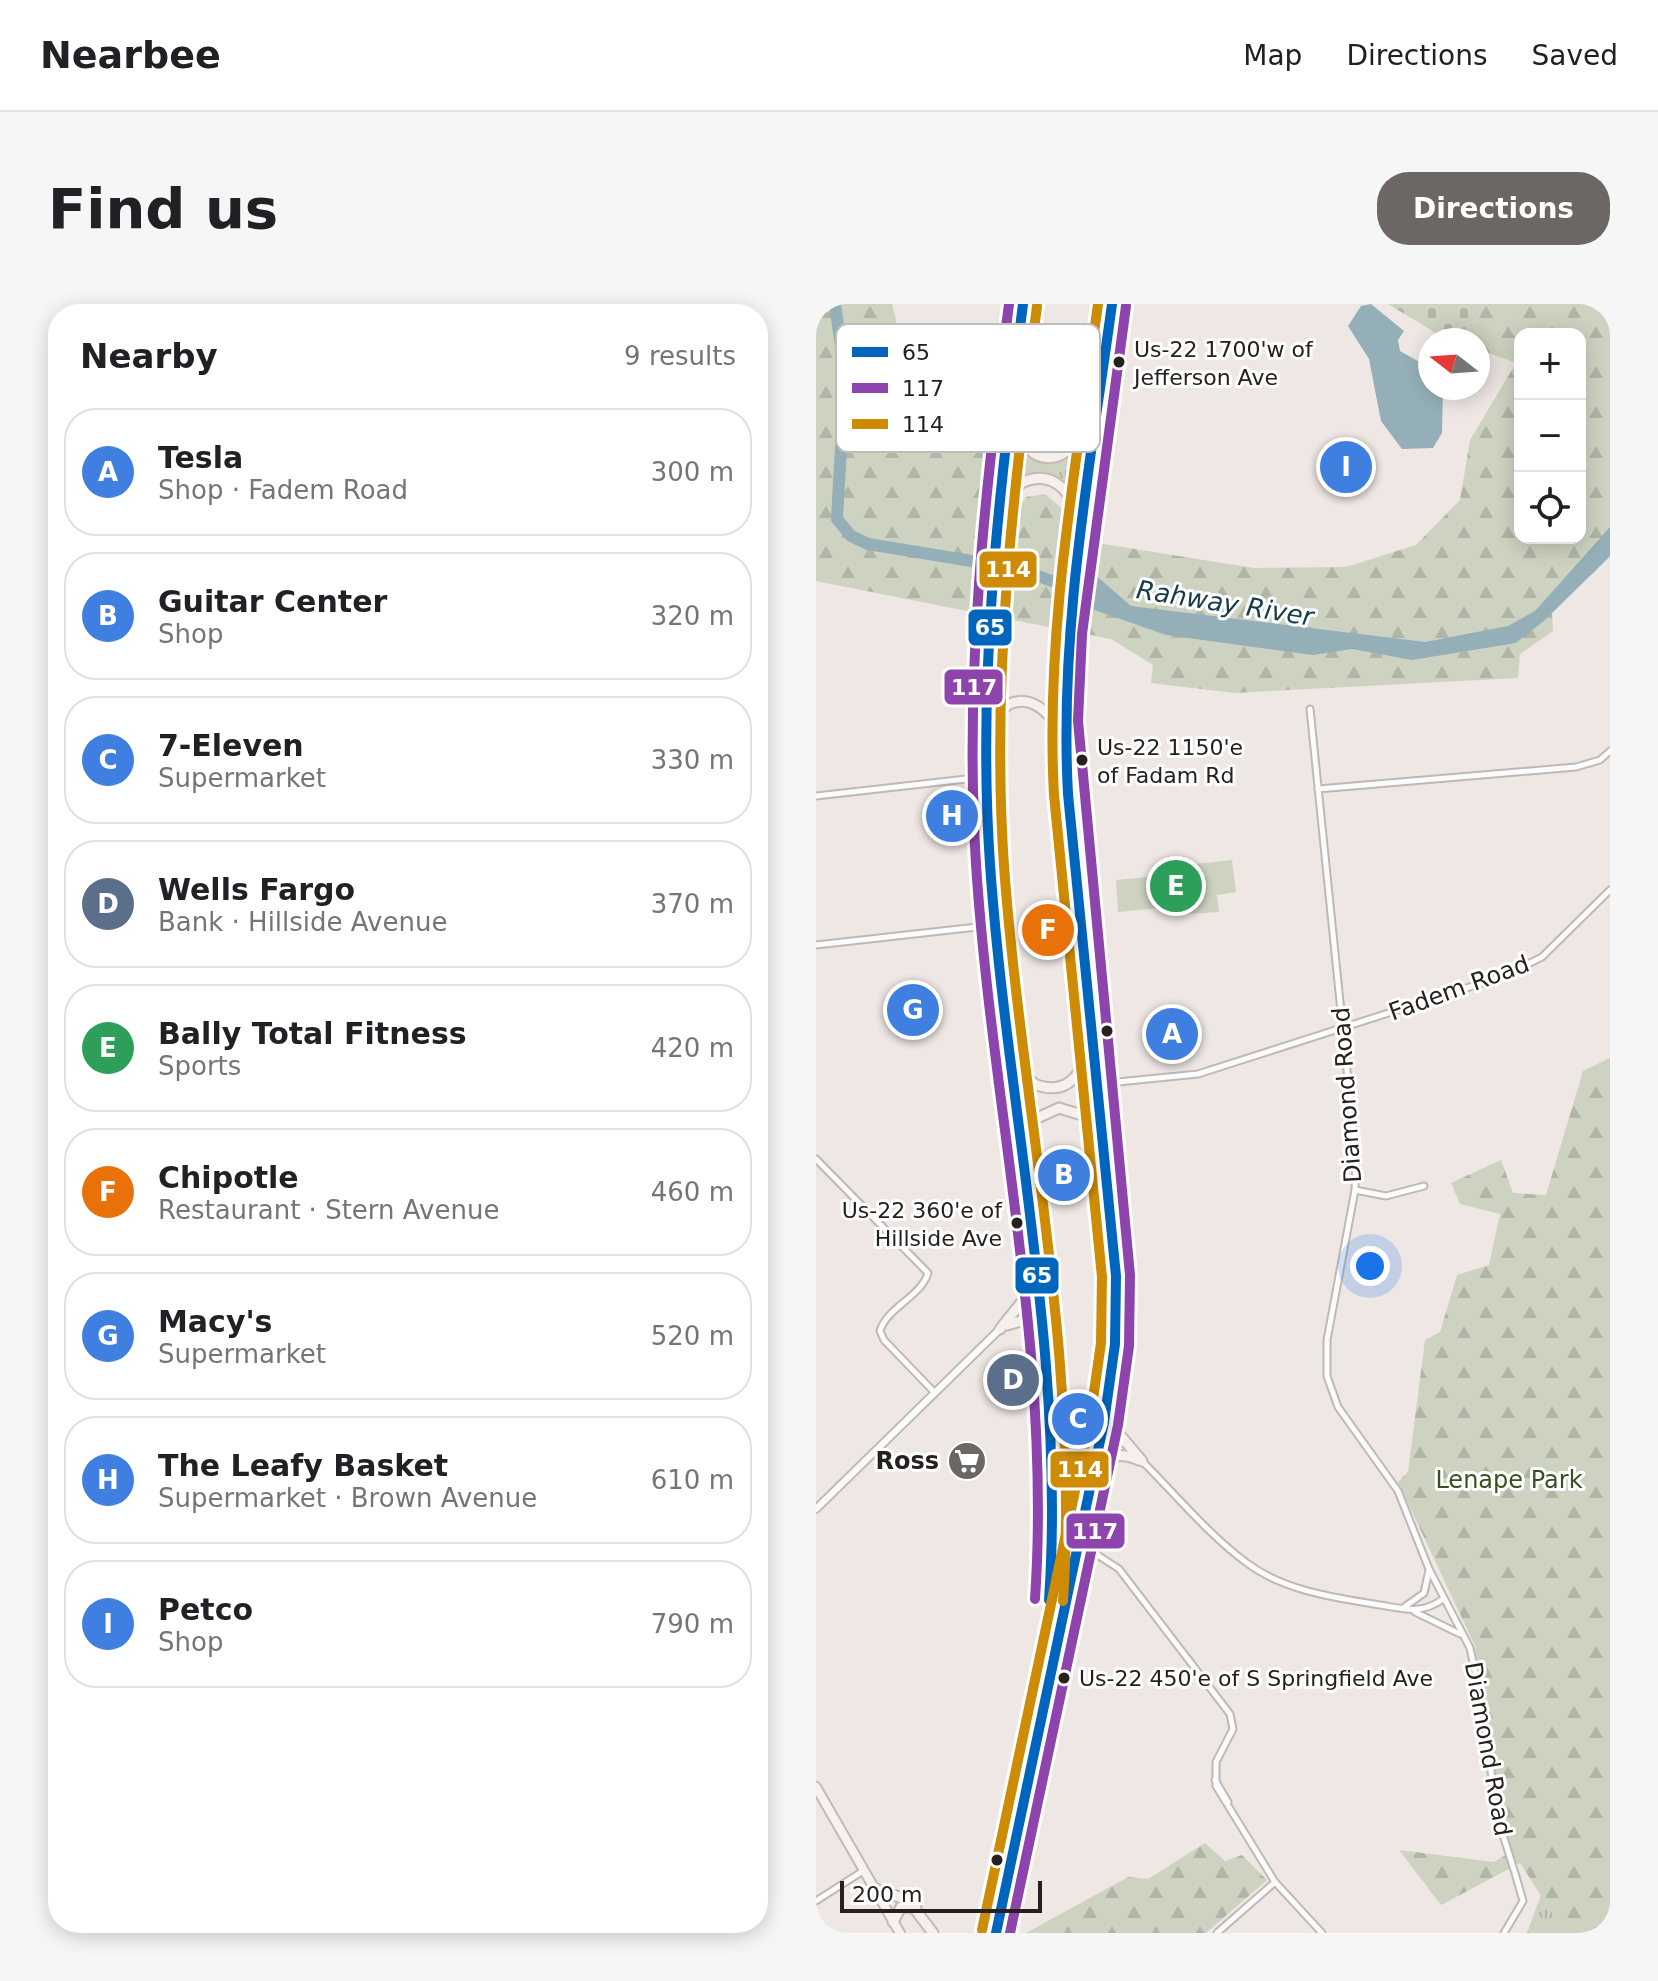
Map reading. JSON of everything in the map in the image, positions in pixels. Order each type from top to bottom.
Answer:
[{"type":"highway","points":[[1020,324],[1023,304]]},
{"type":"highway","points":[[1100,403],[1112,304]]},
{"type":"highway","points":[[987,1933],[1033,1723],[1052,1563],[1055,1504],[1043,1334],[996,925],[984,777],[990,578],[1004,452]]},
{"type":"highway","points":[[1030,452],[1048,457],[1066,452]]},
{"type":"highway","points":[[998,1933],[1104,1422],[1116,1331],[1116,1276],[1064,738],[1066,655],[1094,452]]},
{"type":"highway","points":[[995,517],[1017,486],[1029,480],[1042,479],[1058,483],[1069,492],[1084,525]]},
{"type":"highway","points":[[984,738],[1001,711],[1023,702],[1045,708],[1064,738]]},
{"type":"highway","points":[[1010,1054],[1030,1081],[1042,1087],[1061,1087],[1076,1079],[1083,1067],[1092,1030]]},
{"type":"highway","points":[[1022,1149],[1035,1119],[1059,1108],[1073,1109],[1088,1118],[1104,1142]]},
{"type":"highway","points":[[1000,1329],[1025,1298],[1035,1265]]},
{"type":"highway","points":[[1000,1329],[1024,1320],[1043,1334]]},
{"type":"highway","points":[[1108,1399],[1119,1434],[1142,1461]]},
{"type":"highway","points":[[1051,1418],[1063,1434],[1074,1440],[1088,1437],[1104,1422]]},
{"type":"highway","points":[[1052,1563],[1060,1527],[1064,1463],[1069,1456],[1077,1453],[1085,1457],[1092,1480]]},
{"type":"highway","points":[[1092,1480],[1112,1455],[1127,1455],[1142,1461]]},
{"type":"highway","points":[[875,1889],[905,1899],[917,1907],[933,1933]]},
{"type":"highway","points":[[893,1922],[901,1907],[917,1907]]},
{"type":"main road","points":[[816,1787],[900,1933]]},
{"type":"street","name":"Diamond Road","points":[[1310,709],[1356,1158],[1355,1190],[1327,1340],[1327,1376],[1338,1407],[1398,1491],[1429,1569],[1463,1636],[1478,1677],[1497,1816],[1523,1901],[1504,1933]]},
{"type":"street","points":[[1318,789],[1576,767],[1600,760],[1610,751]]},
{"type":"street","points":[[816,796],[984,777]]},
{"type":"street","name":"Fadem Road","points":[[1098,1084],[1198,1074],[1533,964],[1610,890]]},
{"type":"street","points":[[816,945],[996,925]]},
{"type":"street","points":[[816,1159],[928,1273],[924,1282],[884,1322],[880,1331],[884,1340],[935,1393]]},
{"type":"street","points":[[1355,1190],[1386,1196],[1424,1186]]},
{"type":"street","points":[[816,1509],[1000,1329]]},
{"type":"street","points":[[1142,1461],[1248,1564],[1290,1585],[1333,1597],[1414,1611],[1437,1619],[1463,1636]]},
{"type":"street","points":[[1080,1530],[1099,1556],[1119,1569],[1230,1714],[1233,1729],[1216,1762],[1214,1779],[1275,1882],[1322,1933]]},
{"type":"street","points":[[1073,1563],[1099,1556]]},
{"type":"street","points":[[1403,1609],[1424,1593],[1429,1569]]},
{"type":"street","points":[[1414,1611],[1428,1609],[1443,1599]]},
{"type":"street","points":[[816,1901],[864,1870]]},
{"type":"street","points":[[1217,1933],[1275,1882]]},
{"type":"green space","points":[[816,304],[892,304],[897,324],[836,324],[836,452],[991,452],[972,612],[816,581]]},
{"type":"green space","points":[[1388,304],[1483,304],[1477,320],[1457,328],[1427,328]]},
{"type":"green space","points":[[1483,304],[1610,304],[1610,557],[1552,612],[1553,631],[1520,654],[1518,678],[1234,693],[1151,683],[1153,665],[1111,639],[1086,634],[1097,543],[1254,568],[1346,567],[1416,545],[1460,500],[1470,440],[1514,366],[1514,544],[1586,544],[1586,328],[1514,328],[1514,362],[1490,353],[1490,328],[1457,328],[1477,320]]},
{"type":"green space","points":[[1012,452],[1022,452],[1039,461],[1070,452],[1085,452],[1080,498],[1062,483],[1045,476],[1028,478],[1006,488]]},
{"type":"green space","points":[[1045,494],[1069,515],[1054,628],[1003,618],[1011,523],[1026,497]]},
{"type":"green space","points":[[1232,860],[1236,892],[1217,895],[1219,912],[1187,914],[1185,906],[1118,912],[1116,880],[1168,875],[1177,870],[1177,866]]},
{"type":"green space","name":"Lenape Park","points":[[1610,1058],[1610,1933],[1565,1933],[1520,1863],[1441,1905],[1399,1850],[1494,1862],[1509,1853],[1503,1836],[1475,1646],[1398,1482],[1408,1472],[1425,1340],[1440,1332],[1457,1275],[1489,1265],[1500,1214],[1460,1204],[1451,1183],[1501,1160],[1513,1193],[1546,1195],[1583,1071]]},
{"type":"green space","points":[[1205,1843],[1225,1861],[1242,1855],[1267,1880],[1206,1933],[1026,1933],[1128,1877],[1148,1879]]},
{"type":"green space","points":[[1541,1895],[1565,1933],[1527,1933]]},
{"type":"water","points":[[1371,304],[1404,331],[1398,340],[1400,351],[1418,361],[1418,400],[1443,400],[1442,433],[1433,448],[1402,449],[1381,421],[1369,359],[1348,326],[1361,306]]},
{"type":"water","points":[[1610,527],[1610,556],[1545,620],[1516,643],[1412,660],[1352,649],[1313,655],[1166,635],[1089,608],[1093,573],[1131,606],[1425,642],[1508,626],[1535,611]]},
{"type":"waterway","name":"Rahway River","points":[[835,304],[838,324]]},
{"type":"waterway","name":"Rahway River","points":[[841,452],[837,519],[851,536],[868,544],[1020,569],[1104,601]]},
{"type":"transit line","name":"117","points":[[1007,324],[1009,304]]},
{"type":"transit line","name":"65","points":[[1021,324],[1023,304]]},
{"type":"transit line","name":"114","points":[[1095,324],[1098,304]]},
{"type":"transit line","name":"65","points":[[1100,388],[1112,304]]},
{"type":"transit line","name":"114","points":[[1035,324],[1037,306]]},
{"type":"transit line","name":"117","points":[[1010,1933],[1118,1425],[1129,1346],[1130,1275],[1078,721],[1082,634],[1126,306]]},
{"type":"transit line","name":"117","points":[[991,452],[975,653],[973,794],[984,956],[1028,1323],[1038,1507],[1035,1599]]},
{"type":"transit line","name":"65","points":[[1005,452],[988,653],[987,794],[998,956],[1042,1324],[1052,1508],[1049,1600]]},
{"type":"transit line","name":"114","points":[[1019,452],[1002,655],[1001,796],[1012,958],[1057,1325],[1066,1509],[1063,1601]]},
{"type":"transit line","name":"114","points":[[982,1930],[1090,1420],[1101,1343],[1102,1277],[1054,795],[1052,733],[1058,610],[1077,452]]},
{"type":"transit line","name":"65","points":[[996,1933],[1104,1422],[1115,1344],[1116,1276],[1068,794],[1066,732],[1072,609],[1091,452]]},
{"type":"place","name":"Us-22 1700'w of Jefferson Ave","points":[[1119,362]]},
{"type":"place","name":"Petco","points":[[1346,467]]},
{"type":"place","name":"Us-22 1150'e of Fadam Rd","points":[[1082,760]]},
{"type":"place","name":"The Leafy Basket","points":[[952,816]]},
{"type":"place","name":"Bally Total Fitness","points":[[1176,886]]},
{"type":"place","name":"Chipotle","points":[[1048,930]]},
{"type":"place","name":"Macy's","points":[[913,1010]]},
{"type":"place","name":"Tesla","points":[[1172,1034]]},
{"type":"place","name":"Guitar Center","points":[[1064,1175]]},
{"type":"place","name":"Us-22 360'e of Hillside Ave","points":[[1017,1223]]},
{"type":"place","name":"Wells Fargo","points":[[1013,1380]]},
{"type":"place","name":"7-Eleven","points":[[1078,1419]]},
{"type":"place","name":"Ross","points":[[967,1461]]},
{"type":"place","name":"Us-22 450'e of S Springfield Ave","points":[[1064,1678]]}]
